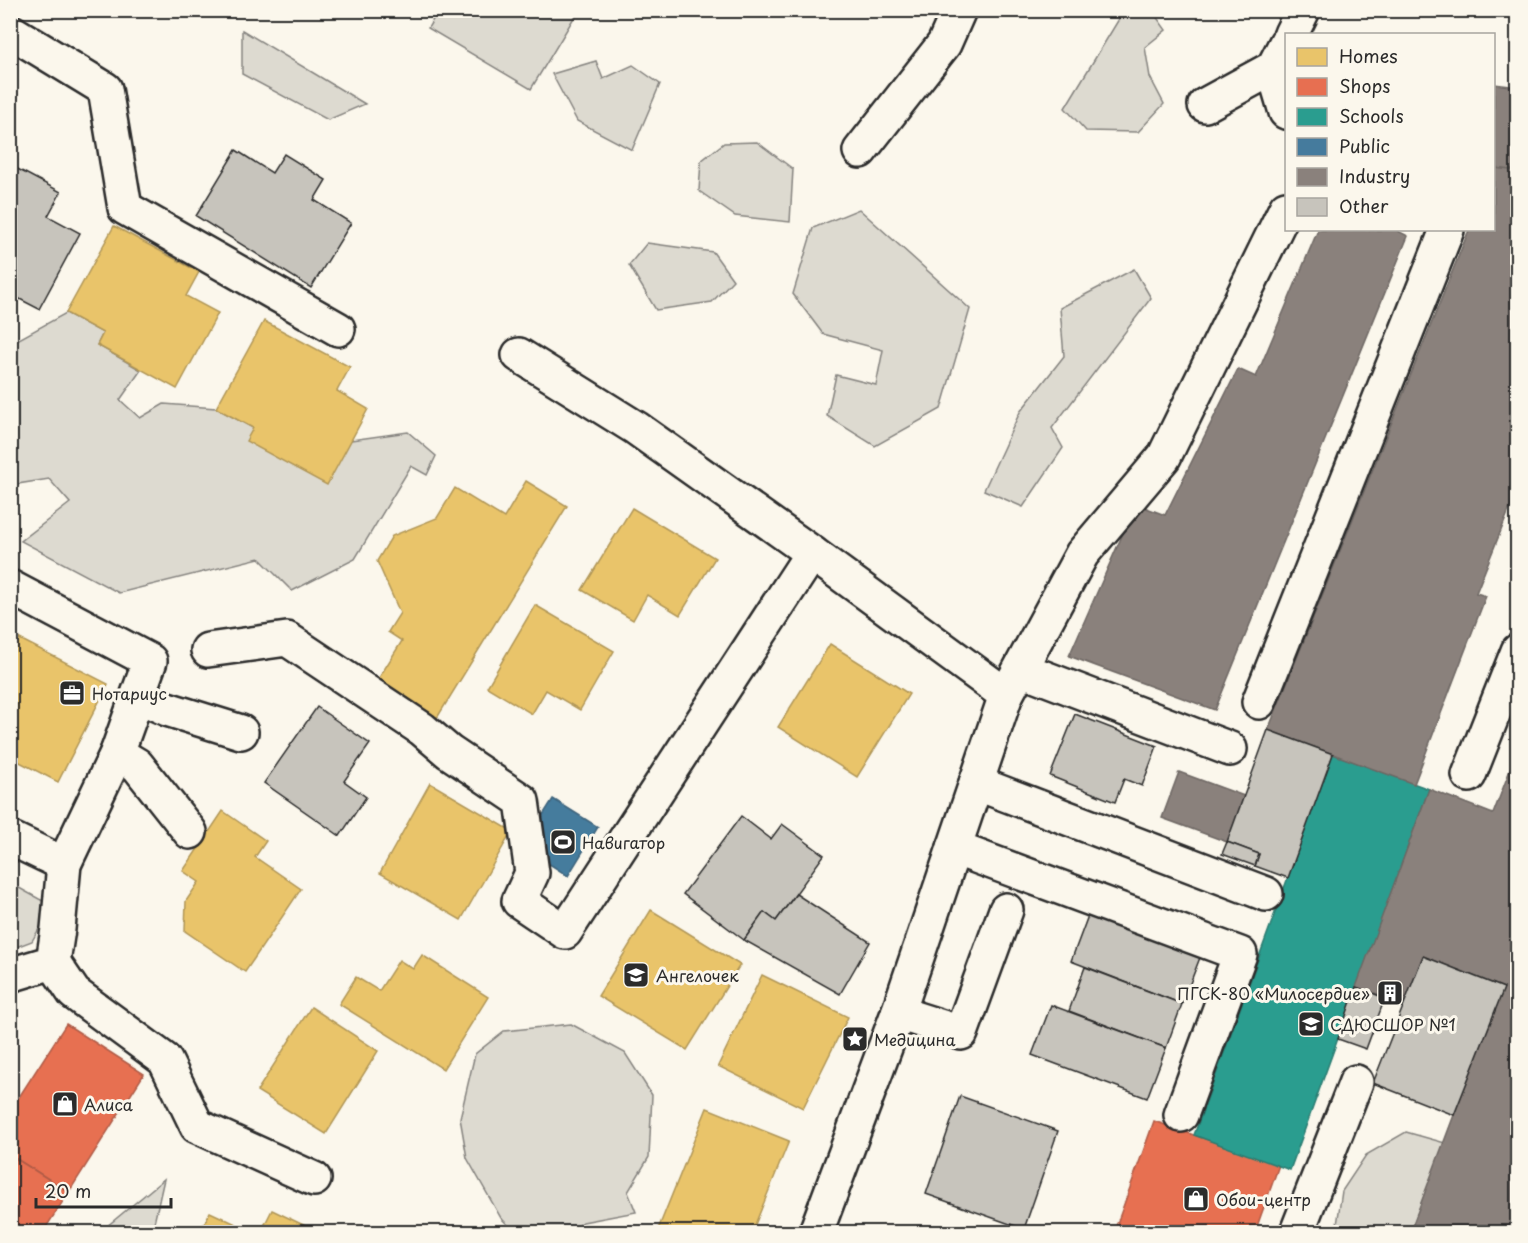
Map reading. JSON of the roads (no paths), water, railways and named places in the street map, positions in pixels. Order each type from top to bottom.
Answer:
[{"type":"lane","points":[[860,151],[944,44],[958,10]]},
{"type":"lane","points":[[1292,33],[1303,10]]},
{"type":"lane","points":[[10,31],[105,89],[125,208],[338,329]]},
{"type":"lane","points":[[1205,105],[1280,56],[1285,96]]},
{"type":"lane","points":[[816,1233],[898,1013],[976,783],[1014,682],[1082,554],[1164,457],[1285,212]]},
{"type":"lane","points":[[1259,702],[1447,231]]},
{"type":"lane","points":[[519,355],[636,428],[813,553],[1014,682],[1230,749]]},
{"type":"lane","points":[[208,650],[287,639],[422,729],[449,752],[522,801],[532,873],[519,902],[565,932],[813,553]]},
{"type":"lane","points":[[10,587],[150,661],[117,753],[64,864],[53,962],[74,993],[165,1060],[197,1126],[314,1179]]},
{"type":"lane","points":[[1469,775],[1518,651]]},
{"type":"lane","points":[[138,696],[167,709],[241,732]]},
{"type":"lane","points":[[117,753],[137,765],[190,832]]},
{"type":"lane","points":[[976,783],[1266,894]]},
{"type":"lane","points":[[10,838],[64,864]]},
{"type":"lane","points":[[954,848],[1240,954],[1181,1115]]},
{"type":"lane","points":[[898,1013],[961,1033],[1006,910]]},
{"type":"lane","points":[[10,975],[53,962]]},
{"type":"lane","points":[[1297,1233],[1356,1082]]},
{"type":"place","name":"Нотариус","points":[[72,693]]},
{"type":"place","name":"Навигатор","points":[[563,842]]},
{"type":"place","name":"Ангелочек","points":[[636,975]]},
{"type":"place","name":"ПГСК-80 «Милосердие»","points":[[1390,993]]},
{"type":"place","name":"СДЮСШОР №1","points":[[1311,1024]]},
{"type":"place","name":"Медицина","points":[[855,1039]]},
{"type":"place","name":"Алиса","points":[[65,1104]]},
{"type":"place","name":"Обои-центр","points":[[1196,1199]]}]
